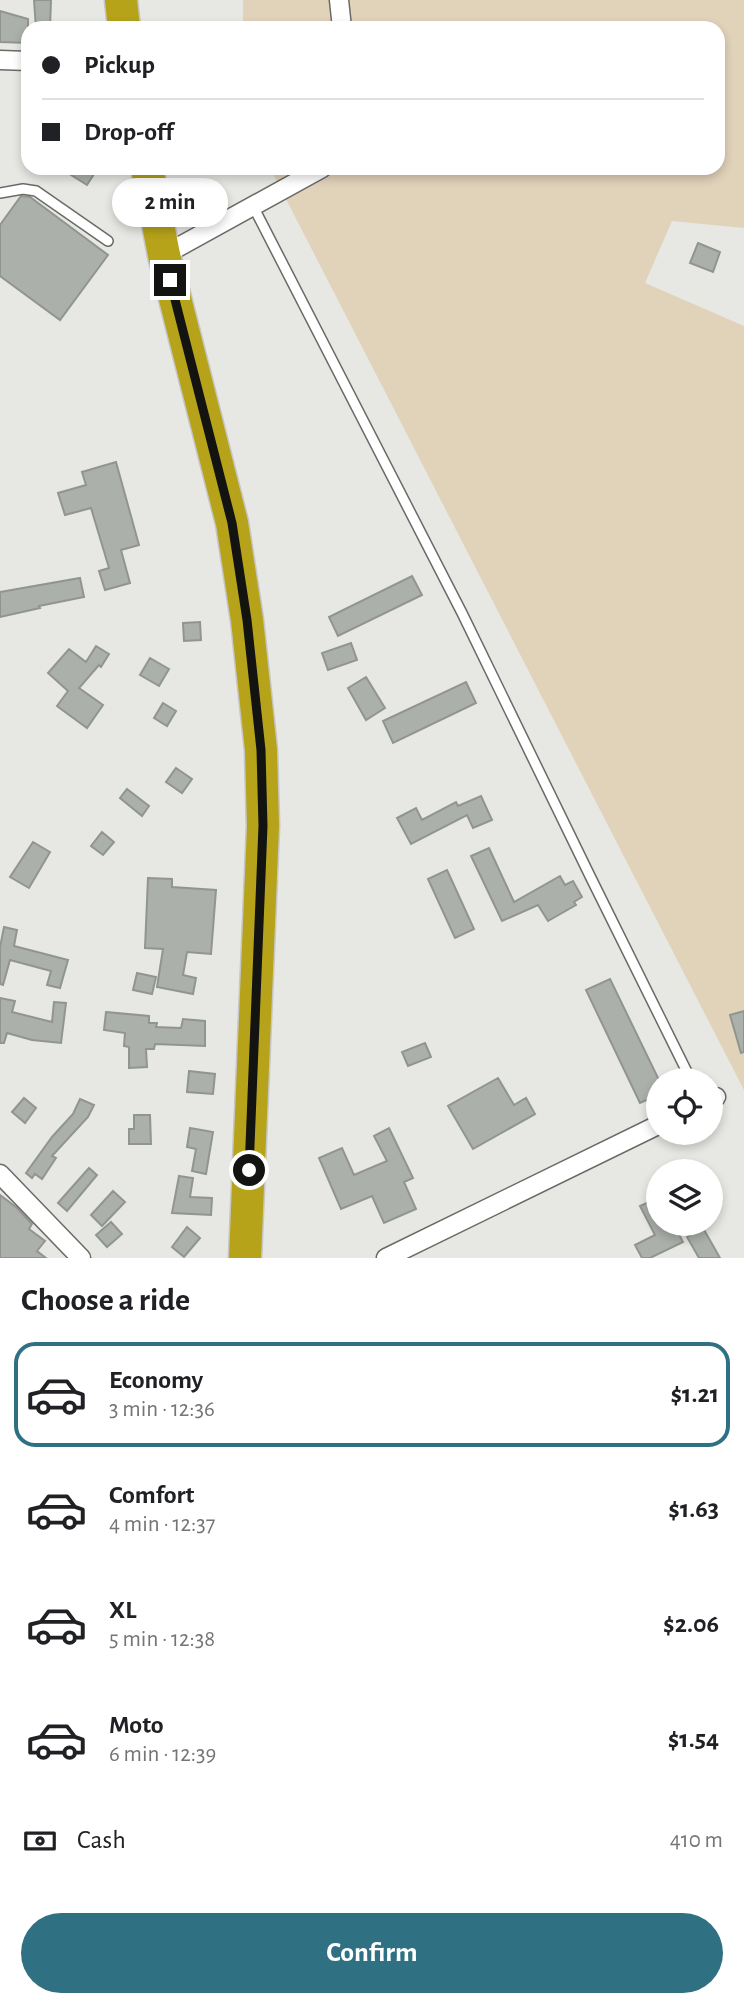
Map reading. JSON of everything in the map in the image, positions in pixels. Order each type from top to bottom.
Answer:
[{"type":"highway","points":[[121,0],[123,21]]},
{"type":"highway","points":[[148,175],[164,255],[232,523],[247,620],[261,750],[263,826],[245,1258]]},
{"type":"street","points":[[339,0],[341,21]]},
{"type":"street","points":[[0,60],[21,61]]},
{"type":"street","points":[[164,255],[309,175]]},
{"type":"street","points":[[386,1258],[646,1131]]},
{"type":"street","points":[[0,1174],[81,1258]]},
{"type":"lane","points":[[0,193],[23,188],[36,191],[108,242]]},
{"type":"lane","points":[[253,206],[462,613],[685,1068]]},
{"type":"shaded area","points":[[243,0],[744,0],[744,228],[672,221],[645,283],[744,326],[744,1090],[274,175],[725,175],[725,21],[243,21]]},
{"type":"building","points":[[34,0],[51,0],[50,21],[36,21]]},
{"type":"building","points":[[0,11],[28,19],[21,21],[21,43],[0,42]]},
{"type":"building","points":[[71,175],[93,175],[87,185]]},
{"type":"building","points":[[21,196],[30,197],[108,255],[60,320],[0,276],[0,225]]},
{"type":"building","points":[[698,243],[720,252],[713,272],[690,263]]},
{"type":"building","points":[[116,462],[139,545],[121,550],[130,583],[105,590],[99,571],[109,568],[91,508],[65,515],[58,493],[86,485],[82,472]]},
{"type":"building","points":[[412,576],[422,595],[338,636],[329,617]]},
{"type":"building","points":[[80,578],[84,597],[0,617],[0,592]]},
{"type":"building","points":[[200,622],[201,640],[184,641],[183,623]]},
{"type":"building","points":[[351,643],[357,660],[328,670],[322,653]]},
{"type":"building","points":[[96,646],[109,654],[101,667],[99,665],[79,688],[103,705],[87,728],[57,706],[68,691],[48,673],[69,649],[86,662]]},
{"type":"building","points":[[150,658],[169,669],[159,686],[140,675]]},
{"type":"building","points":[[366,677],[385,708],[366,720],[348,688]]},
{"type":"building","points":[[466,682],[476,703],[393,743],[383,721]]},
{"type":"building","points":[[163,703],[176,711],[167,726],[154,718]]},
{"type":"building","points":[[176,768],[192,779],[182,793],[166,782]]},
{"type":"building","points":[[127,789],[149,806],[142,816],[120,798]]},
{"type":"building","points":[[481,796],[492,820],[473,828],[467,815],[411,844],[397,818],[416,808],[422,820],[456,802],[458,806]]},
{"type":"building","points":[[102,832],[114,842],[103,855],[91,846]]},
{"type":"building","points":[[33,842],[50,852],[29,888],[10,877]]},
{"type":"building","points":[[489,848],[514,902],[560,876],[565,885],[573,881],[582,897],[574,902],[576,905],[548,921],[538,905],[502,921],[471,856]]},
{"type":"building","points":[[447,870],[474,929],[455,938],[428,879]]},
{"type":"building","points":[[148,878],[172,879],[172,887],[216,890],[211,954],[187,952],[183,975],[196,978],[193,994],[157,987],[163,949],[145,948]]},
{"type":"building","points":[[4,927],[17,930],[14,946],[68,960],[60,988],[47,985],[51,971],[10,960],[3,985],[0,984],[0,947]]},
{"type":"building","points":[[137,973],[156,977],[152,994],[133,990]]},
{"type":"building","points":[[610,979],[653,1068],[646,1068],[646,1100],[640,1103],[586,990]]},
{"type":"building","points":[[0,998],[15,1001],[12,1012],[52,1022],[54,1002],[66,1003],[61,1043],[32,1040],[7,1033],[4,1043],[0,1043]]},
{"type":"building","points":[[744,1011],[744,1052],[741,1053],[730,1015]]},
{"type":"building","points":[[106,1012],[149,1016],[149,1023],[157,1023],[156,1027],[181,1028],[183,1019],[205,1021],[205,1046],[155,1044],[154,1049],[146,1049],[147,1067],[129,1068],[129,1047],[124,1046],[125,1033],[104,1030]]},
{"type":"building","points":[[425,1043],[431,1057],[408,1066],[402,1052]]},
{"type":"building","points":[[189,1071],[215,1074],[213,1094],[187,1092]]},
{"type":"building","points":[[498,1078],[514,1105],[526,1098],[535,1114],[473,1149],[448,1106]]},
{"type":"building","points":[[24,1098],[36,1108],[25,1123],[12,1112]]},
{"type":"building","points":[[80,1099],[94,1105],[88,1117],[52,1156],[56,1158],[42,1179],[35,1174],[32,1178],[26,1173],[73,1114]]},
{"type":"building","points":[[134,1115],[150,1115],[151,1144],[129,1144],[129,1129],[134,1129]]},
{"type":"building","points":[[190,1128],[213,1132],[206,1174],[192,1171],[196,1149],[187,1147]]},
{"type":"building","points":[[389,1128],[413,1178],[404,1182],[416,1209],[384,1223],[372,1196],[341,1209],[319,1158],[342,1148],[354,1175],[387,1161],[374,1136]]},
{"type":"building","points":[[89,1168],[97,1175],[67,1211],[58,1203]]},
{"type":"building","points":[[179,1176],[193,1178],[190,1197],[212,1198],[211,1215],[172,1213]]},
{"type":"building","points":[[113,1191],[125,1202],[102,1226],[91,1215]]},
{"type":"building","points":[[0,1195],[32,1224],[29,1229],[45,1241],[37,1251],[46,1258],[0,1258]]},
{"type":"building","points":[[646,1203],[646,1218],[640,1206]]},
{"type":"building","points":[[111,1222],[122,1234],[107,1247],[96,1235]]},
{"type":"building","points":[[187,1227],[200,1238],[184,1257],[172,1247]]},
{"type":"building","points":[[653,1236],[680,1236],[683,1242],[650,1258],[642,1258],[635,1245]]},
{"type":"building","points":[[708,1236],[720,1258],[699,1258],[687,1237]]},
{"type":"route","points":[[170,280],[232,523],[247,620],[261,750],[263,826],[249,1170]]}]
